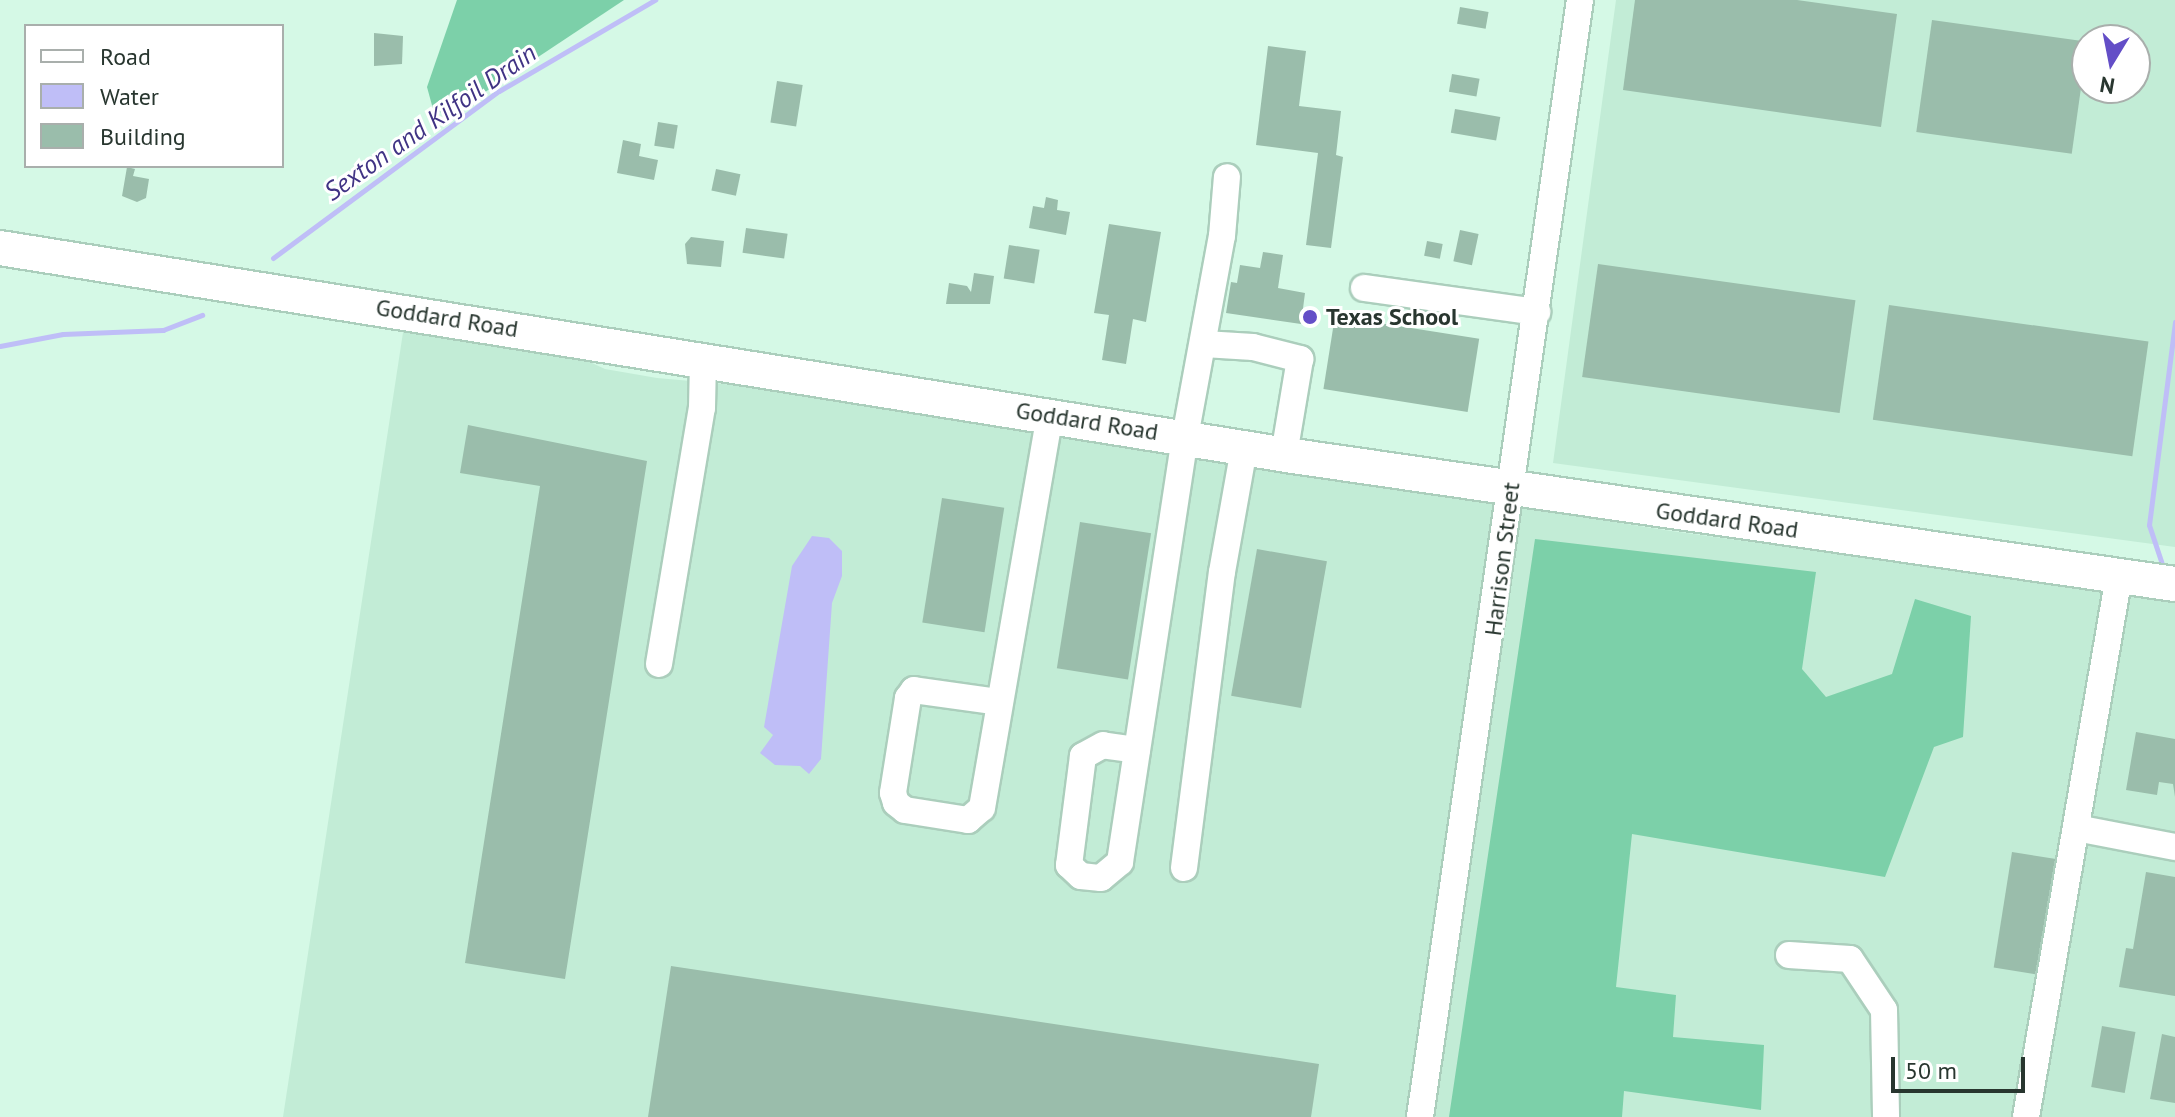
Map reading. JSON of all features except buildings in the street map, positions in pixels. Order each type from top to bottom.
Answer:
[{"type":"main road","name":"Goddard Road","points":[[0,248],[1284,455],[2175,584]]},
{"type":"street","name":"Harrison Street","points":[[1420,1117],[1580,0]]},
{"type":"street","points":[[1137,750],[1103,745],[1083,756],[1069,865],[1081,876],[1112,874],[1120,862],[1185,437],[1204,344],[1227,177]]},
{"type":"street","points":[[1364,288],[1537,312]]},
{"type":"street","points":[[1204,344],[1253,347],[1300,359],[1284,455]]},
{"type":"street","points":[[659,664],[702,408],[703,359]]},
{"type":"street","points":[[999,702],[914,690],[895,779],[896,803],[905,810],[968,820],[977,816],[999,702],[1050,415]]},
{"type":"street","points":[[1184,868],[1222,572],[1244,448]]},
{"type":"street","points":[[2026,1117],[2119,576]]},
{"type":"street","points":[[2076,828],[2175,847]]},
{"type":"street","points":[[1789,955],[1850,959],[1884,1010],[1886,1117]]},
{"type":"shaded area","points":[[1616,0],[2175,0],[2175,547],[1553,463]]},
{"type":"shaded area","points":[[404,326],[579,357],[605,369],[657,378],[781,389],[1671,531],[2175,599],[2175,1117],[283,1117]]},
{"type":"green space","points":[[457,0],[624,0],[449,116],[433,109],[427,87]]},
{"type":"green space","points":[[1535,539],[1816,572],[1802,669],[1826,697],[1892,674],[1915,599],[1971,616],[1963,737],[1934,747],[1885,877],[1632,834],[1616,987],[1676,995],[1673,1037],[1764,1045],[1761,1110],[1624,1091],[1622,1117],[1449,1117]]},
{"type":"water","points":[[812,536],[829,538],[842,551],[842,576],[832,603],[821,759],[809,774],[800,766],[775,765],[760,753],[773,735],[764,727],[792,566]]},
{"type":"waterway","name":"Sexton and Kilfoil Drain","points":[[273,258],[499,91],[655,0]]},
{"type":"waterway","name":"Sexton and Kilfoil Drain","points":[[0,346],[63,334],[163,330],[202,315]]},
{"type":"waterway","name":"Sexton and Kilfoil Drain","points":[[2162,564],[2149,525],[2175,322]]},
{"type":"place","name":"Texas School","points":[[1310,317]]}]
